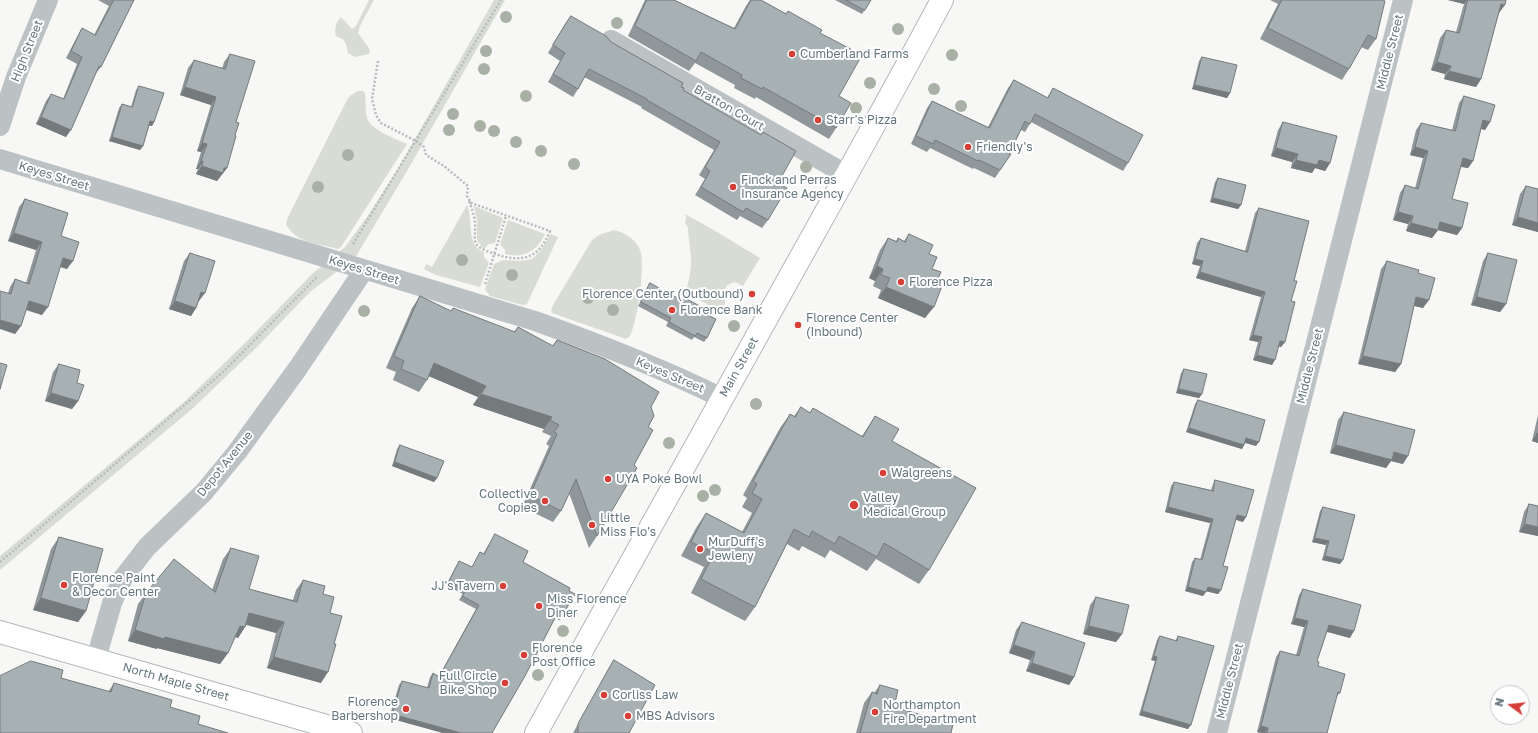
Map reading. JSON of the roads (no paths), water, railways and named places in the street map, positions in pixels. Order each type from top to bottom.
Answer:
[{"type":"main road","name":"Main Street","points":[[536,733],[630,567],[942,0]]},
{"type":"main road","name":"North Maple Street","points":[[0,632],[351,733]]},
{"type":"street","name":"High Street","points":[[0,126],[16,77],[48,0]]},
{"type":"street","name":"Middle Street","points":[[1217,733],[1403,0]]},
{"type":"street","name":"Bratton Court","points":[[611,40],[847,174]]},
{"type":"street","name":"Keyes Street","points":[[0,159],[566,332],[696,385],[722,398]]},
{"type":"street","name":"Depot Avenue","points":[[96,659],[112,603],[123,578],[147,547],[204,492],[237,452],[302,362],[364,270]]},
{"type":"place","name":"Cumberland Farms","points":[[792,54]]},
{"type":"place","name":"Starr's Pizza","points":[[818,120]]},
{"type":"place","name":"Friendly's","points":[[968,147]]},
{"type":"place","name":"Finck and Perras Insurance Agency","points":[[733,187]]},
{"type":"place","name":"Florence Pizza","points":[[901,282]]},
{"type":"place","name":"Florence Center (Outbound)","points":[[752,294]]},
{"type":"place","name":"Florence Bank","points":[[672,310]]},
{"type":"place","name":"Florence Center (Inbound)","points":[[798,325]]},
{"type":"place","name":"Walgreens","points":[[883,473]]},
{"type":"place","name":"UYA Poke Bowl","points":[[608,479]]},
{"type":"place","name":"Collective Copies","points":[[545,501]]},
{"type":"place","name":"Valley Medical Group","points":[[854,505]]},
{"type":"place","name":"Little Miss Flo's","points":[[592,525]]},
{"type":"place","name":"MurDuff's Jewlery","points":[[700,549]]},
{"type":"place","name":"Florence Paint & Decor Center","points":[[64,585]]},
{"type":"place","name":"JJ's Tavern","points":[[503,586]]},
{"type":"place","name":"Miss Florence Diner","points":[[539,606]]},
{"type":"place","name":"Florence Post Office","points":[[524,655]]},
{"type":"place","name":"Full Circle Bike Shop","points":[[505,683]]},
{"type":"place","name":"Corliss Law","points":[[604,695]]},
{"type":"place","name":"Florence Barbershop","points":[[406,709]]},
{"type":"place","name":"Northampton Fire Department","points":[[875,712]]},
{"type":"place","name":"MBS Advisors","points":[[628,716]]}]
